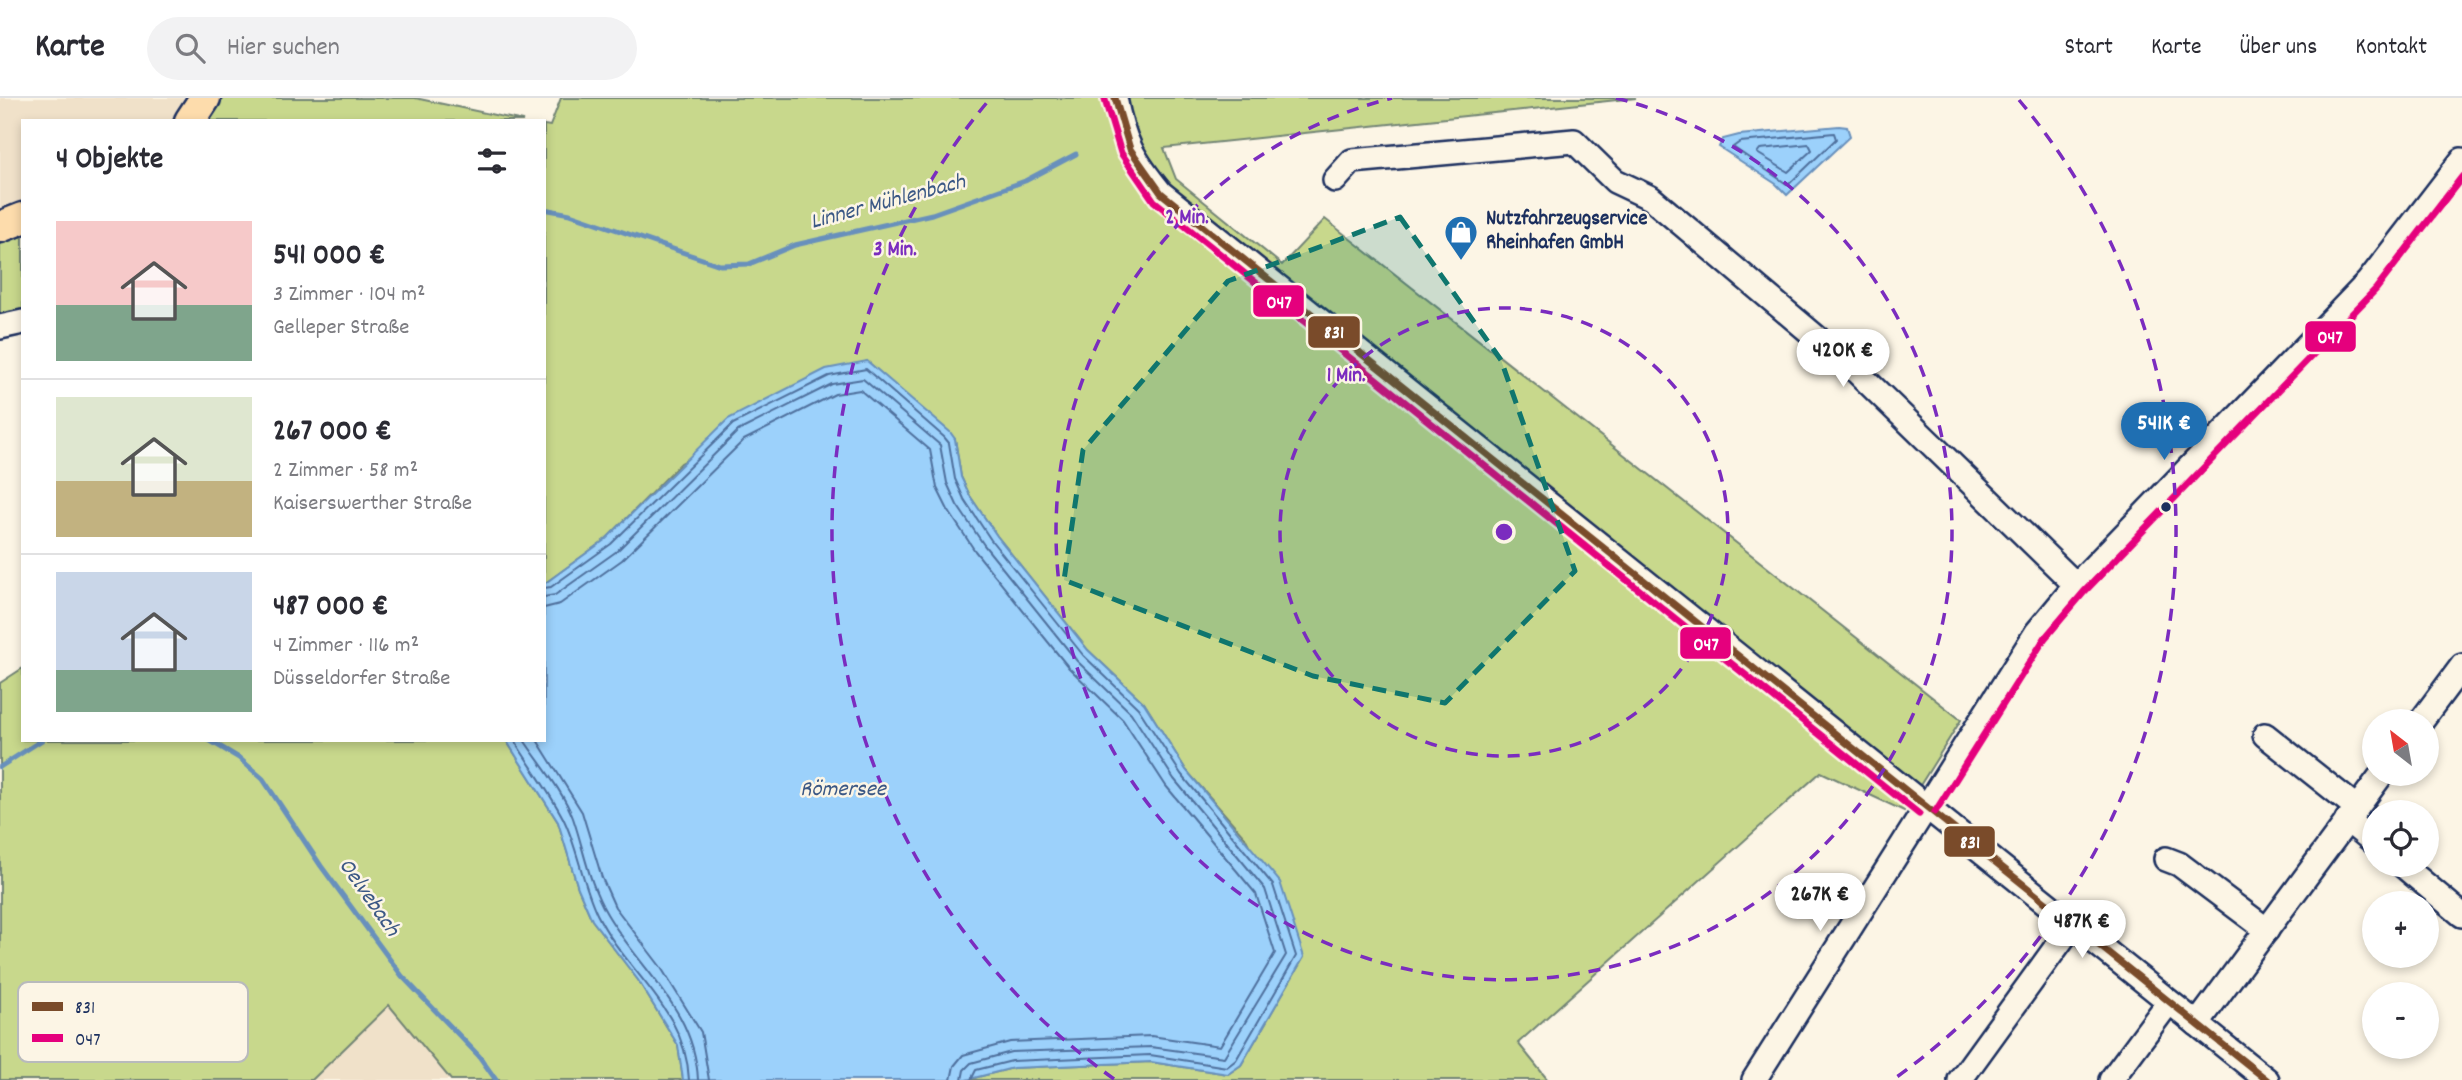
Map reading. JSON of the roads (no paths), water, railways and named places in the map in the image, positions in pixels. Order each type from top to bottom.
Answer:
[{"type":"main road","points":[[191,119],[205,98]]},
{"type":"main road","points":[[0,227],[21,219]]},
{"type":"street","points":[[1115,98],[1122,135],[1136,162],[1161,193],[2267,1080]]},
{"type":"street","points":[[1335,180],[1352,161],[1574,141],[1615,181],[1651,198],[1854,369],[2076,585]]},
{"type":"street","points":[[1754,1080],[2037,632],[2076,585],[2368,282],[2462,160]]},
{"type":"street","points":[[0,327],[21,322]]},
{"type":"street","points":[[2430,709],[2462,666]]},
{"type":"street","points":[[2265,735],[2352,814],[2362,827]]},
{"type":"street","points":[[2197,1024],[2373,786]]},
{"type":"street","points":[[2166,859],[2179,863],[2267,930]]},
{"type":"street","points":[[2417,877],[2462,915]]},
{"type":"street","points":[[1959,1080],[2073,925]]},
{"type":"street","points":[[2111,1080],[2169,1002]]},
{"type":"water","points":[[1847,127],[1850,136],[1787,195],[1776,184],[1719,147],[1723,139],[1739,135]]},
{"type":"water","name":"Römersee","points":[[867,361],[950,432],[955,439],[961,477],[970,496],[997,536],[1088,650],[1144,703],[1186,770],[1280,882],[1304,957],[1241,1065],[1228,1074],[1151,1062],[1013,1068],[966,1080],[683,1080],[678,1045],[638,980],[592,920],[578,888],[558,822],[507,742],[546,742],[546,583],[606,539],[728,419],[826,369]]},
{"type":"waterway","name":"Linner Mühlenbach","points":[[546,209],[570,214],[720,265],[749,264],[795,245],[932,214],[1025,181],[1076,154]]},
{"type":"waterway","name":"Linner Mühlenbach","points":[[0,767],[39,742]]},
{"type":"waterway","name":"Oelvebach","points":[[212,742],[239,758],[263,779],[321,866],[402,976],[479,1056],[496,1080]]},
{"type":"place","name":"Nutzfahrzeugservice Rheinhafen GmbH","points":[[1461,262]]}]
